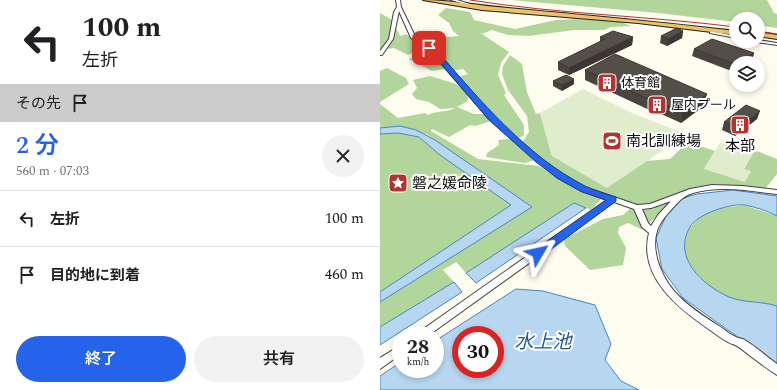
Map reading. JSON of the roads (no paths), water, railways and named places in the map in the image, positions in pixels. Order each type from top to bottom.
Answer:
[{"type":"highway","points":[[426,0],[482,8],[645,22],[729,33]]},
{"type":"highway","points":[[440,0],[468,4],[640,18],[729,33]]},
{"type":"highway","points":[[765,36],[777,38]]},
{"type":"street","points":[[398,0],[413,37],[435,53],[491,118],[560,176],[583,189],[637,207],[651,206],[692,191],[712,187],[743,188],[777,192]]},
{"type":"street","points":[[453,0],[468,4]]},
{"type":"street","points":[[380,54],[382,49],[391,39],[396,12],[400,7]]},
{"type":"street","points":[[712,32],[729,33]]},
{"type":"street","points":[[765,42],[777,44]]},
{"type":"street","points":[[679,197],[658,221],[652,231],[652,254],[657,272],[676,300],[732,340],[739,342],[777,370]]},
{"type":"street","points":[[435,326],[613,199]]},
{"type":"street","points":[[637,207],[645,225],[652,231]]},
{"type":"street","points":[[380,364],[392,356]]},
{"type":"water","points":[[400,126],[416,130],[435,140],[532,207],[380,302],[380,292],[511,205],[440,155],[419,137],[398,133],[380,134],[380,128]]},
{"type":"water","points":[[733,190],[777,196],[777,216],[770,212],[745,205],[731,206],[715,210],[694,222],[690,227],[685,238],[687,259],[700,277],[719,292],[735,299],[777,306],[777,365],[683,298],[662,269],[656,238],[666,216],[683,198],[697,194]]},
{"type":"water","points":[[574,203],[586,208],[476,283],[466,273]]},
{"type":"water","points":[[454,282],[462,292],[409,326],[392,326],[392,337],[380,345],[380,327]]},
{"type":"water","name":"水上池","points":[[516,289],[543,291],[595,305],[611,344],[605,360],[621,381],[639,390],[380,390],[380,376],[392,368],[392,378],[444,378],[444,335],[452,330],[452,378],[504,378],[504,326],[458,326]]},
{"type":"railway","points":[[470,0],[536,9],[729,26]]},
{"type":"railway","points":[[765,32],[777,34]]},
{"type":"place","name":"体育館","points":[[607,83]]},
{"type":"place","name":"屋内プール","points":[[657,105]]},
{"type":"place","name":"本部","points":[[740,125]]},
{"type":"place","name":"南北訓練場","points":[[612,141]]},
{"type":"place","name":"磐之媛命陵","points":[[398,183]]}]
